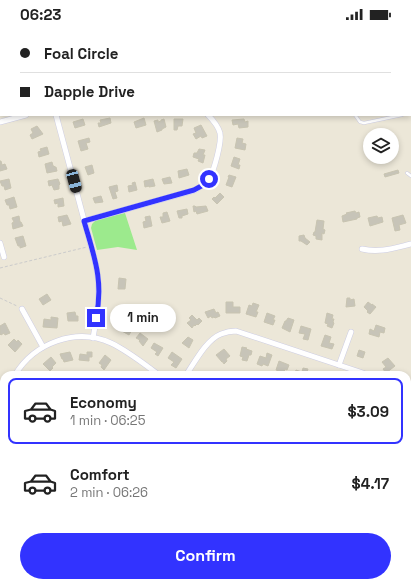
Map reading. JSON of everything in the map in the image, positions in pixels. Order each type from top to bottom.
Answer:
[{"type":"street","points":[[0,122],[22,116]]},
{"type":"street","points":[[56,116],[97,268],[100,291],[99,306],[92,338]]},
{"type":"street","points":[[84,221],[194,190],[205,184],[213,171],[220,140],[218,128],[209,116]]},
{"type":"street","points":[[0,243],[4,257]]},
{"type":"street","points":[[362,249],[381,251],[411,244]]},
{"type":"street","points":[[22,309],[43,347]]},
{"type":"street","points":[[189,371],[209,342],[220,334],[229,332],[241,332],[357,371]]},
{"type":"street","points":[[339,365],[351,332]]},
{"type":"street","points":[[18,371],[30,356],[43,347],[58,340],[86,337],[106,341],[121,348],[152,371]]},
{"type":"lane","points":[[356,116],[360,122],[364,123],[397,116]]},
{"type":"lane","points":[[407,173],[411,176]]},
{"type":"path","points":[[0,268],[91,246]]},
{"type":"path","points":[[0,298],[22,309]]},
{"type":"green space","points":[[125,213],[137,250],[118,247],[97,250],[91,228],[92,224],[96,220]]},
{"type":"building","points":[[110,118],[111,123],[99,127],[98,123],[101,123],[100,120]]},
{"type":"building","points":[[144,118],[146,125],[136,128],[134,122]]},
{"type":"building","points":[[83,119],[85,125],[75,128],[73,122]]},
{"type":"building","points":[[164,119],[166,127],[157,132],[154,121],[158,120],[158,122]]},
{"type":"building","points":[[174,119],[183,119],[182,126],[178,126],[177,130],[174,130]]},
{"type":"building","points":[[244,119],[245,122],[248,121],[248,127],[239,128],[238,124],[233,125],[232,120]]},
{"type":"building","points":[[201,125],[207,136],[202,138],[201,136],[196,139],[193,134],[196,133],[194,128]]},
{"type":"building","points":[[37,126],[43,134],[32,139],[30,135],[33,133],[31,129]]},
{"type":"building","points":[[89,138],[90,142],[86,143],[88,149],[81,151],[78,141]]},
{"type":"building","points":[[237,138],[243,139],[242,143],[246,144],[245,150],[235,148]]},
{"type":"building","points":[[47,147],[49,154],[39,157],[38,152],[41,151],[40,149]]},
{"type":"building","points":[[199,149],[205,150],[203,155],[205,155],[203,163],[198,161],[199,159],[193,157],[194,153],[197,153]]},
{"type":"building","points":[[234,157],[240,159],[238,165],[240,165],[239,169],[231,166]]},
{"type":"building","points":[[0,161],[2,165],[5,164],[7,169],[0,171]]},
{"type":"building","points":[[52,162],[57,171],[47,173],[45,164]]},
{"type":"building","points":[[92,165],[94,173],[88,175],[85,167]]},
{"type":"building","points":[[187,169],[189,175],[179,178],[178,171]]},
{"type":"building","points":[[398,170],[399,173],[385,177],[384,174]]},
{"type":"building","points":[[229,175],[236,177],[232,187],[226,185]]},
{"type":"building","points":[[170,177],[172,183],[164,184],[162,179]]},
{"type":"building","points":[[9,179],[11,188],[5,190],[0,181]]},
{"type":"building","points":[[58,179],[60,184],[59,189],[54,190],[52,185],[49,186],[48,181]]},
{"type":"building","points":[[153,179],[155,186],[145,187],[144,181]]},
{"type":"building","points":[[135,182],[137,190],[129,192],[128,186],[133,185],[132,183]]},
{"type":"building","points":[[117,185],[118,191],[115,192],[117,198],[113,199],[109,187]]},
{"type":"building","points":[[220,193],[224,197],[217,204],[212,199]]},
{"type":"building","points":[[101,196],[103,202],[95,203],[93,198]]},
{"type":"building","points":[[14,197],[17,207],[10,209],[5,200]]},
{"type":"building","points":[[63,198],[64,206],[58,207],[58,203],[55,204],[54,200]]},
{"type":"building","points":[[193,206],[206,206],[208,211],[197,214],[196,211],[194,212]]},
{"type":"building","points":[[187,209],[188,214],[182,216],[182,218],[179,218],[177,211]]},
{"type":"building","points":[[355,211],[356,213],[359,212],[360,217],[343,222],[342,216],[347,214],[346,213]]},
{"type":"building","points":[[167,212],[170,221],[162,223],[160,217],[163,217],[163,213]]},
{"type":"building","points":[[67,215],[71,224],[63,226],[62,221],[59,222],[58,217]]},
{"type":"building","points":[[403,215],[406,223],[399,225],[400,230],[395,231],[392,218]]},
{"type":"building","points":[[19,216],[20,222],[23,226],[13,229],[12,223],[14,222],[12,218]]},
{"type":"building","points":[[150,216],[152,226],[144,228],[143,222],[146,221],[145,217]]},
{"type":"building","points":[[377,216],[378,218],[382,217],[383,222],[370,226],[368,218]]},
{"type":"building","points":[[317,220],[324,221],[323,229],[325,230],[324,234],[322,233],[322,240],[316,239],[316,236],[313,235]]},
{"type":"building","points":[[304,235],[310,242],[307,245],[299,241],[299,236]]},
{"type":"building","points":[[23,236],[26,246],[20,248],[15,238]]},
{"type":"building","points":[[119,278],[126,279],[125,289],[118,289]]},
{"type":"building","points":[[47,294],[51,300],[43,305],[39,299]]},
{"type":"building","points":[[347,298],[350,298],[350,300],[354,299],[355,306],[346,307]]},
{"type":"building","points":[[226,302],[233,302],[233,307],[240,307],[240,313],[226,313]]},
{"type":"building","points":[[368,302],[376,307],[370,314],[364,307]]},
{"type":"building","points":[[253,303],[259,305],[256,312],[258,312],[256,317],[246,314],[249,305],[252,306]]},
{"type":"building","points":[[214,309],[220,316],[212,318],[211,316],[208,318],[205,312]]},
{"type":"building","points":[[75,312],[76,316],[78,316],[78,321],[68,321],[67,313]]},
{"type":"building","points":[[267,313],[275,316],[273,325],[264,322]]},
{"type":"building","points":[[327,313],[333,315],[332,319],[334,319],[334,323],[332,328],[327,326],[328,324],[325,323]]},
{"type":"building","points":[[192,315],[197,320],[199,318],[202,321],[198,325],[194,325],[192,328],[187,323],[191,320],[189,318]]},
{"type":"building","points":[[51,317],[58,318],[57,328],[43,327],[44,319],[51,320]]},
{"type":"building","points":[[288,318],[294,320],[290,332],[282,328]]},
{"type":"building","points":[[5,323],[10,333],[5,335],[4,333],[1,335],[0,326]]},
{"type":"building","points":[[126,323],[133,328],[129,335],[120,330]]},
{"type":"building","points":[[376,325],[385,328],[384,333],[380,332],[379,337],[369,334],[370,329],[374,331]]},
{"type":"building","points":[[301,326],[311,329],[308,340],[303,339],[305,334],[299,333]]},
{"type":"building","points":[[140,333],[148,339],[143,346],[139,341],[140,340],[136,338]]},
{"type":"building","points":[[325,335],[331,337],[329,343],[334,344],[332,349],[321,346]]},
{"type":"building","points":[[188,337],[193,340],[189,348],[182,343]]},
{"type":"building","points":[[14,339],[17,342],[18,340],[22,344],[15,352],[8,345]]},
{"type":"building","points":[[154,343],[163,348],[158,356],[155,354],[157,352],[151,348]]},
{"type":"building","points":[[242,347],[252,351],[247,361],[242,360],[243,357],[240,356]]},
{"type":"building","points":[[224,349],[230,356],[226,359],[227,361],[224,364],[216,355]]},
{"type":"building","points":[[359,350],[365,352],[363,358],[357,356]]},
{"type":"building","points":[[70,352],[73,360],[64,362],[60,354]]},
{"type":"building","points":[[87,352],[92,352],[92,357],[89,357],[89,361],[79,360],[80,354],[87,355]]},
{"type":"building","points":[[172,352],[182,359],[176,368],[171,365],[174,362],[168,358]]},
{"type":"building","points":[[267,353],[272,355],[268,366],[257,364],[260,356],[266,358]]},
{"type":"building","points":[[105,355],[111,360],[104,370],[101,367],[102,365],[99,363]]},
{"type":"building","points":[[51,357],[56,363],[50,371],[43,364]]},
{"type":"building","points":[[388,358],[395,366],[389,371],[384,371],[383,369],[386,367],[382,362]]},
{"type":"building","points":[[279,361],[289,365],[287,370],[276,370]]},
{"type":"building","points":[[303,368],[308,369],[307,371],[302,371]]},
{"type":"route","points":[[96,318],[99,306],[98,275],[96,261],[84,221],[200,188],[209,179]]}]
